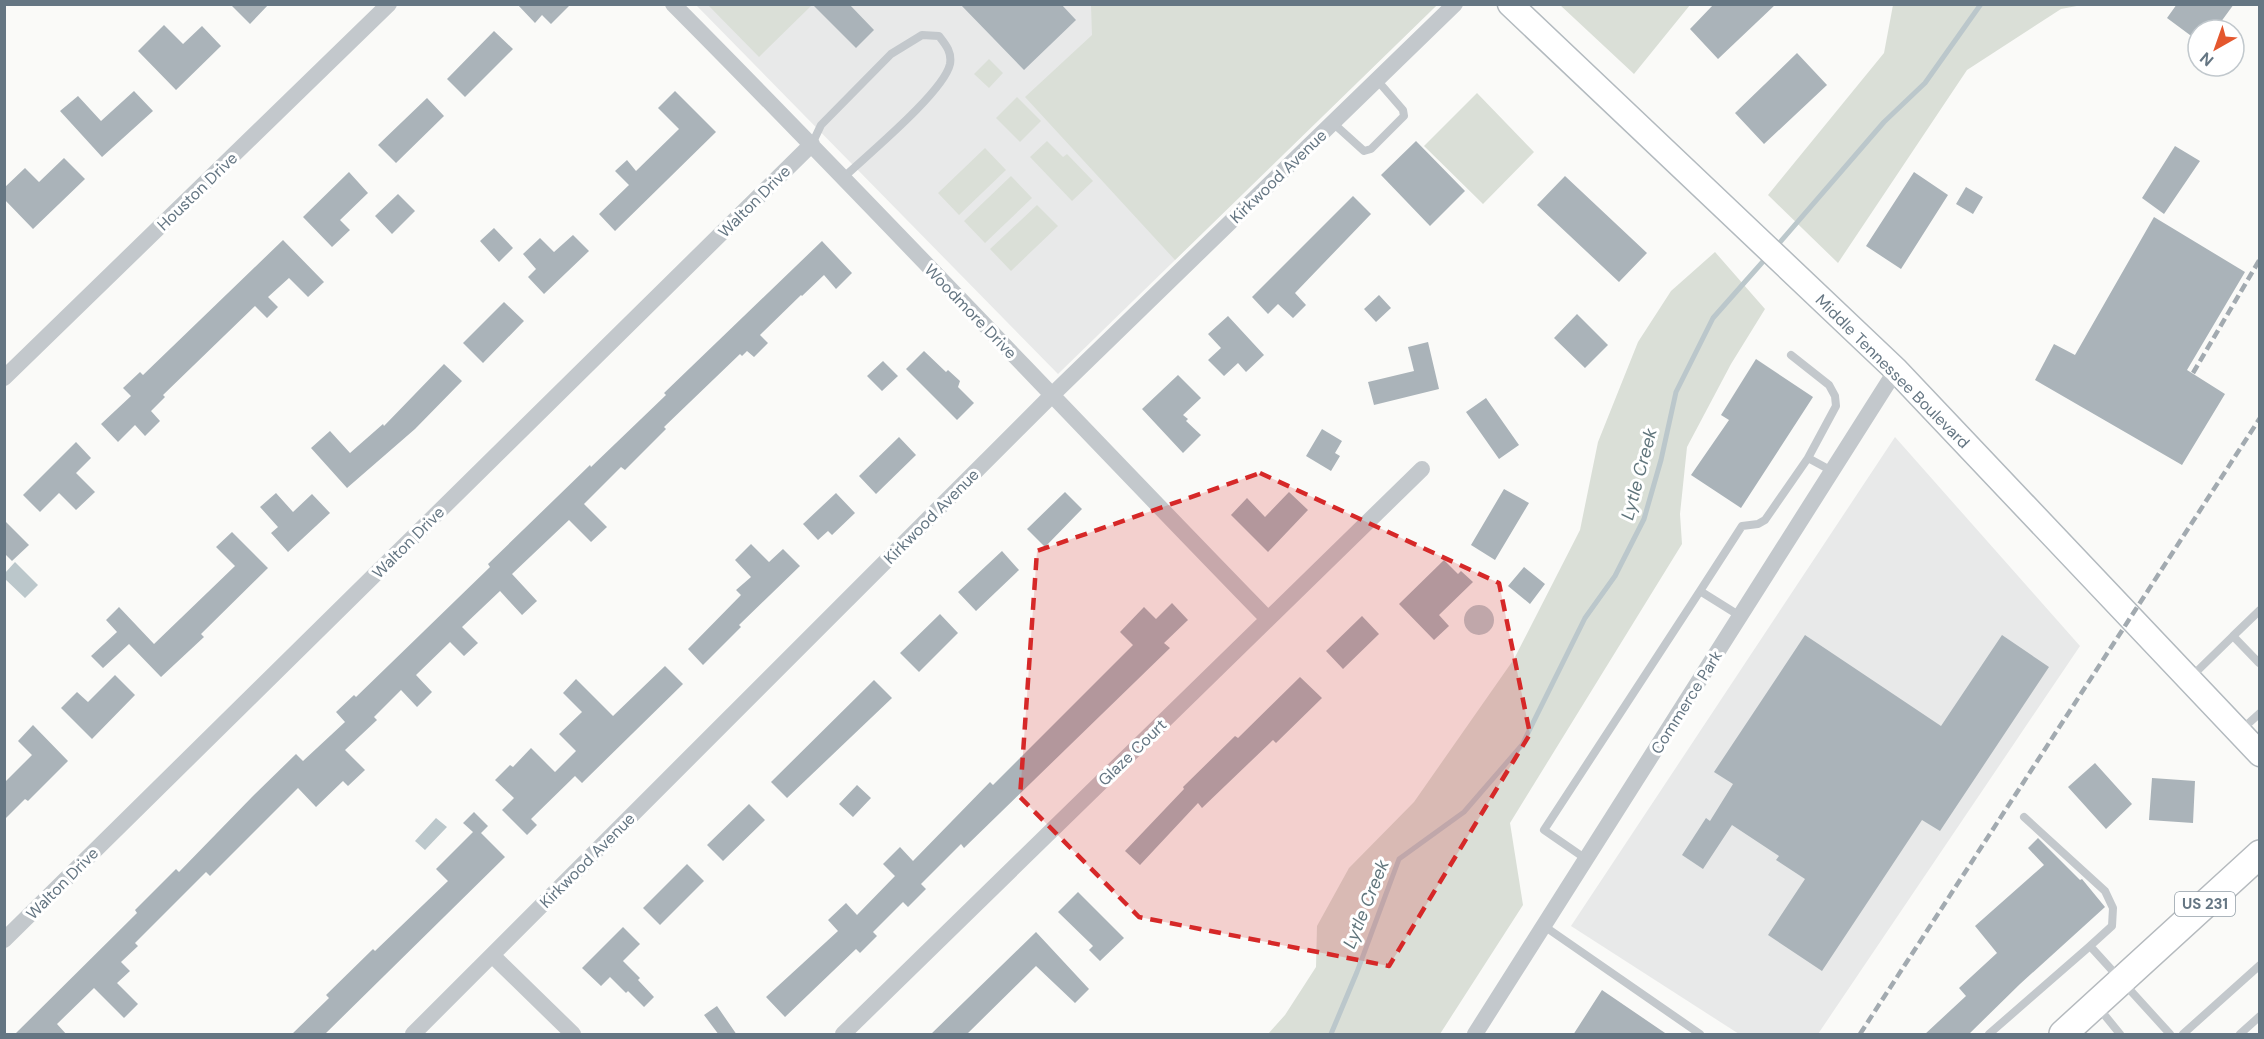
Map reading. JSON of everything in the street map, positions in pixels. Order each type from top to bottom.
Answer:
[{"type":"main road","name":"Middle Tennessee Boulevard","points":[[1510,4],[1896,370],[2259,754]]},
{"type":"main road","name":"US 231","points":[[2062,1035],[2259,854]]},
{"type":"street","name":"Houston Drive","points":[[4,378],[389,4]]},
{"type":"street","name":"Woodmore Drive","points":[[673,4],[812,144],[1051,396],[1268,619]]},
{"type":"street","name":"Kirkwood Avenue","points":[[413,1035],[1051,396],[1455,4]]},
{"type":"street","name":"Walton Drive","points":[[4,940],[812,144]]},
{"type":"street","name":"Commerce Park","points":[[1475,1035],[1896,370]]},
{"type":"street","name":"Glaze Court","points":[[843,1035],[1422,469]]},
{"type":"street","points":[[492,955],[573,1035]]},
{"type":"lane","points":[[812,144],[821,125],[891,54],[922,35],[939,36],[949,48],[950,65],[933,93],[843,177]]},
{"type":"lane","points":[[1333,123],[1364,151],[1371,149],[1404,116],[1403,110],[1377,80]]},
{"type":"lane","points":[[1586,859],[1544,830],[1742,526],[1758,524],[1765,520],[1808,458],[1836,406],[1835,396],[1829,385],[1791,355]]},
{"type":"lane","points":[[1808,458],[1832,471]]},
{"type":"lane","points":[[1700,591],[1740,616]]},
{"type":"lane","points":[[2189,679],[2258,615]]},
{"type":"lane","points":[[2233,636],[2259,663]]},
{"type":"lane","points":[[2239,732],[2259,712]]},
{"type":"lane","points":[[1989,1035],[2112,926],[2114,908],[2105,891],[2024,817]]},
{"type":"lane","points":[[1544,926],[1700,1035]]},
{"type":"lane","points":[[2090,946],[2170,1035]]},
{"type":"lane","points":[[2183,1035],[2259,964]]},
{"type":"lane","points":[[2096,1004],[2120,1035]]},
{"type":"lane","points":[[2240,1035],[2259,1016]]},
{"type":"highlighted area","points":[[1260,473],[1499,583],[1530,734],[1389,966],[1139,917],[1020,797],[1037,551]]},
{"type":"shaded area","points":[[1091,4],[1437,5],[1175,260],[1025,97],[1092,35]]},
{"type":"shaded area","points":[[696,5],[1437,5],[1058,374]]},
{"type":"shaded area","points":[[708,5],[812,5],[759,57]]},
{"type":"shaded area","points":[[1560,5],[1690,5],[1634,74]]},
{"type":"shaded area","points":[[1893,5],[2082,5],[2061,9],[1967,70],[1838,263],[1768,195],[1884,53]]},
{"type":"shaded area","points":[[989,59],[1003,73],[989,88],[974,74]]},
{"type":"shaded area","points":[[1477,93],[1534,152],[1483,204],[1424,146]]},
{"type":"shaded area","points":[[1017,97],[1041,121],[1020,142],[996,118]]},
{"type":"shaded area","points":[[1047,141],[1063,157],[1067,154],[1093,181],[1072,201],[1030,157]]},
{"type":"shaded area","points":[[985,148],[1006,170],[959,215],[938,193]]},
{"type":"shaded area","points":[[1011,176],[1032,198],[985,243],[964,221]]},
{"type":"shaded area","points":[[1037,205],[1058,226],[1011,271],[990,249]]},
{"type":"shaded area","points":[[1715,252],[1765,309],[1731,364],[1687,447],[1680,514],[1682,544],[1510,823],[1523,905],[1440,1034],[1268,1034],[1285,1015],[1316,967],[1317,926],[1349,868],[1414,802],[1514,659],[1580,530],[1598,442],[1638,342],[1671,291]]},
{"type":"shaded area","points":[[1895,437],[2080,646],[1818,1034],[1739,1034],[1571,926]]},
{"type":"shaded area","points":[[15,562],[38,585],[25,598],[5,579],[5,573]]},
{"type":"shaded area","points":[[1479,605],[1490,609],[1494,620],[1490,631],[1479,635],[1468,631],[1464,620],[1468,609]]},
{"type":"shaded area","points":[[436,818],[447,827],[425,850],[415,841]]},
{"type":"building","points":[[230,4],[269,4],[250,24]]},
{"type":"building","points":[[517,4],[571,4],[551,24],[542,15],[535,23]]},
{"type":"building","points":[[812,4],[849,4],[874,30],[856,48]]},
{"type":"building","points":[[960,4],[1061,4],[1076,20],[1024,70]]},
{"type":"building","points":[[1714,4],[1776,4],[1718,59],[1690,29]]},
{"type":"building","points":[[2177,4],[2234,4],[2224,18],[2186,18],[2186,32],[2167,18]]},
{"type":"building","points":[[164,25],[183,44],[202,26],[221,46],[176,90],[138,51]]},
{"type":"building","points":[[494,31],[513,49],[465,97],[447,79]]},
{"type":"building","points":[[1797,53],[1827,85],[1764,144],[1735,113]]},
{"type":"building","points":[[134,91],[153,111],[102,157],[60,111],[78,96],[101,121]]},
{"type":"building","points":[[675,91],[716,132],[615,231],[599,214],[629,185],[615,171],[627,160],[636,171],[679,129],[658,108]]},
{"type":"building","points":[[427,98],[444,116],[396,163],[378,145]]},
{"type":"building","points":[[1416,141],[1465,191],[1430,226],[1381,175]]},
{"type":"building","points":[[2175,146],[2200,161],[2164,214],[2142,198]]},
{"type":"building","points":[[64,158],[85,179],[33,229],[4,199],[4,188],[25,168],[39,182]]},
{"type":"building","points":[[349,172],[368,193],[340,220],[350,230],[332,247],[303,217]]},
{"type":"building","points":[[1914,172],[1948,195],[1901,269],[1866,246]]},
{"type":"building","points":[[1565,176],[1647,253],[1619,282],[1537,205]]},
{"type":"building","points":[[1966,187],[1983,197],[1973,214],[1956,204]]},
{"type":"building","points":[[398,194],[415,211],[392,234],[375,216]]},
{"type":"building","points":[[1353,196],[1371,214],[1295,293],[1306,305],[1293,318],[1278,304],[1268,314],[1252,297]]},
{"type":"building","points":[[2154,217],[2245,272],[2187,370],[2225,394],[2182,465],[2035,380],[2054,344],[2075,355]]},
{"type":"building","points":[[494,228],[513,248],[499,262],[480,241]]},
{"type":"building","points":[[573,235],[589,251],[544,294],[528,277],[536,269],[523,254],[540,238],[554,252]]},
{"type":"building","points":[[283,240],[324,282],[308,297],[289,278],[268,297],[278,307],[267,318],[255,306],[163,395],[165,397],[151,411],[160,421],[145,436],[135,425],[118,442],[101,424],[131,396],[123,388],[140,372],[143,375]]},
{"type":"building","points":[[822,241],[852,273],[836,289],[824,275],[760,335],[768,343],[754,357],[747,351],[742,356],[740,354],[664,427],[666,429],[625,470],[621,467],[584,504],[607,527],[591,542],[569,520],[512,574],[537,601],[522,615],[500,591],[462,627],[478,643],[464,656],[450,642],[416,675],[432,692],[417,707],[401,690],[374,717],[377,720],[345,750],[365,770],[348,786],[343,781],[316,807],[298,788],[210,876],[206,872],[135,943],[138,946],[121,962],[130,971],[117,983],[138,1004],[124,1018],[94,988],[57,1024],[67,1035],[14,1035],[137,913],[135,910],[176,869],[179,872],[296,754],[303,761],[345,722],[336,712],[354,695],[356,697],[490,567],[488,564],[666,395],[664,393]]},
{"type":"building","points":[[1379,295],[1391,308],[1376,322],[1364,309]]},
{"type":"building","points":[[504,302],[524,321],[483,363],[463,343]]},
{"type":"building","points":[[1577,314],[1608,345],[1585,368],[1554,338]]},
{"type":"building","points":[[1228,316],[1264,355],[1246,372],[1238,363],[1224,376],[1208,360],[1221,348],[1208,334]]},
{"type":"building","points":[[1428,342],[1439,389],[1374,405],[1368,382],[1414,371],[1408,347]]},
{"type":"building","points":[[924,351],[946,372],[948,370],[960,381],[958,387],[974,403],[957,420],[906,369]]},
{"type":"building","points":[[1756,359],[1813,397],[1741,508],[1691,475],[1729,420],[1721,415]]},
{"type":"building","points":[[883,361],[898,376],[882,391],[867,376]]},
{"type":"building","points":[[444,364],[462,381],[415,429],[347,488],[311,448],[330,431],[350,453],[383,424],[384,426]]},
{"type":"building","points":[[1178,375],[1201,398],[1183,415],[1201,435],[1183,453],[1142,409]]},
{"type":"building","points":[[1486,398],[1519,445],[1499,459],[1466,412]]},
{"type":"building","points":[[1322,429],[1342,441],[1335,453],[1340,456],[1331,471],[1306,456]]},
{"type":"building","points":[[899,437],[916,455],[876,494],[859,476]]},
{"type":"building","points":[[76,442],[91,458],[76,473],[95,492],[76,510],[59,493],[40,512],[23,495]]},
{"type":"building","points":[[1504,489],[1529,503],[1495,560],[1471,545]]},
{"type":"building","points":[[1065,492],[1082,509],[1045,547],[1027,529]]},
{"type":"building","points":[[1289,492],[1308,510],[1268,552],[1231,515],[1247,498],[1265,517]]},
{"type":"building","points":[[276,493],[293,512],[312,494],[330,513],[288,552],[271,533],[278,527],[260,507]]},
{"type":"building","points":[[836,493],[855,513],[832,535],[828,531],[818,540],[803,524]]},
{"type":"building","points":[[4,520],[29,545],[12,561],[4,553]]},
{"type":"building","points":[[232,532],[268,568],[201,634],[204,637],[161,677],[129,644],[103,668],[91,656],[117,632],[106,620],[119,607],[154,644],[235,566],[216,547]]},
{"type":"building","points":[[751,544],[769,562],[783,549],[800,566],[739,625],[741,627],[703,665],[688,649],[741,595],[736,590],[751,577],[735,560]]},
{"type":"building","points":[[1002,551],[1019,570],[976,611],[958,592]]},
{"type":"building","points":[[1444,560],[1458,574],[1461,571],[1473,582],[1439,615],[1449,626],[1434,640],[1399,604]]},
{"type":"building","points":[[1524,567],[1545,584],[1530,604],[1508,586]]},
{"type":"building","points":[[1172,603],[1188,620],[1164,643],[1170,648],[964,848],[961,844],[921,884],[926,889],[908,907],[903,902],[873,932],[877,936],[860,953],[856,949],[785,1017],[766,997],[838,931],[828,920],[846,903],[857,915],[895,876],[883,864],[900,847],[913,861],[990,782],[993,785],[1133,645],[1120,632],[1144,607],[1156,619]]},
{"type":"building","points":[[940,614],[958,633],[919,672],[900,653]]},
{"type":"building","points":[[1362,616],[1379,634],[1343,669],[1326,651]]},
{"type":"building","points":[[1805,635],[1941,726],[2002,635],[2049,667],[1940,831],[1922,820],[1822,971],[1768,935],[1805,879],[1776,860],[1779,856],[1732,825],[1703,869],[1682,855],[1706,818],[1710,821],[1733,784],[1714,772]]},
{"type":"building","points":[[665,666],[683,684],[582,783],[575,776],[531,819],[537,825],[527,835],[502,810],[514,798],[495,780],[510,765],[513,767],[531,748],[555,772],[576,751],[559,734],[582,712],[563,693],[576,679],[613,716]]},
{"type":"building","points":[[115,675],[135,695],[92,739],[61,708],[77,692],[88,702]]},
{"type":"building","points":[[1300,677],[1322,698],[1276,743],[1273,740],[1202,808],[1198,803],[1140,865],[1125,851],[1184,789],[1183,787],[1235,736],[1238,738]]},
{"type":"building","points":[[874,680],[892,698],[787,798],[771,782]]},
{"type":"building","points":[[33,725],[68,761],[28,801],[25,799],[4,820],[4,783],[32,755],[18,741]]},
{"type":"building","points":[[2095,763],[2132,804],[2106,829],[2068,787]]},
{"type":"building","points":[[2152,778],[2195,781],[2193,823],[2149,820]]},
{"type":"building","points":[[857,785],[871,798],[853,817],[839,804]]},
{"type":"building","points":[[749,804],[765,820],[723,861],[707,845]]},
{"type":"building","points":[[474,812],[488,826],[481,833],[505,857],[324,1035],[291,1035],[329,998],[326,995],[448,881],[436,869],[473,832],[463,823]]},
{"type":"building","points":[[2038,838],[2080,880],[2082,879],[2105,907],[1968,1035],[1924,1035],[1966,996],[1959,988],[1997,953],[1975,926],[2044,865],[2028,848]]},
{"type":"building","points":[[687,864],[704,881],[660,925],[643,908]]},
{"type":"building","points":[[1078,892],[1124,938],[1100,961],[1089,950],[1093,946],[1058,912]]},
{"type":"building","points":[[623,927],[640,944],[623,961],[654,997],[644,1007],[610,977],[601,986],[582,968]]},
{"type":"building","points":[[1036,932],[1089,989],[1075,1003],[1036,966],[966,1035],[930,1035]]},
{"type":"building","points":[[1602,990],[1668,1035],[1573,1035]]},
{"type":"building","points":[[717,1006],[737,1035],[719,1035],[704,1015]]},
{"type":"waterway","name":"Lytle Creek","points":[[1775,248],[1884,122],[1925,83],[1981,4]]},
{"type":"waterway","name":"Lytle Creek","points":[[1331,1034],[1399,859],[1464,812],[1522,745],[1585,618],[1615,576],[1644,519],[1661,460],[1676,392],[1713,318],[1767,257]]},
{"type":"railway","points":[[2193,373],[2260,259]]},
{"type":"railway","points":[[1860,1034],[2260,418]]}]
